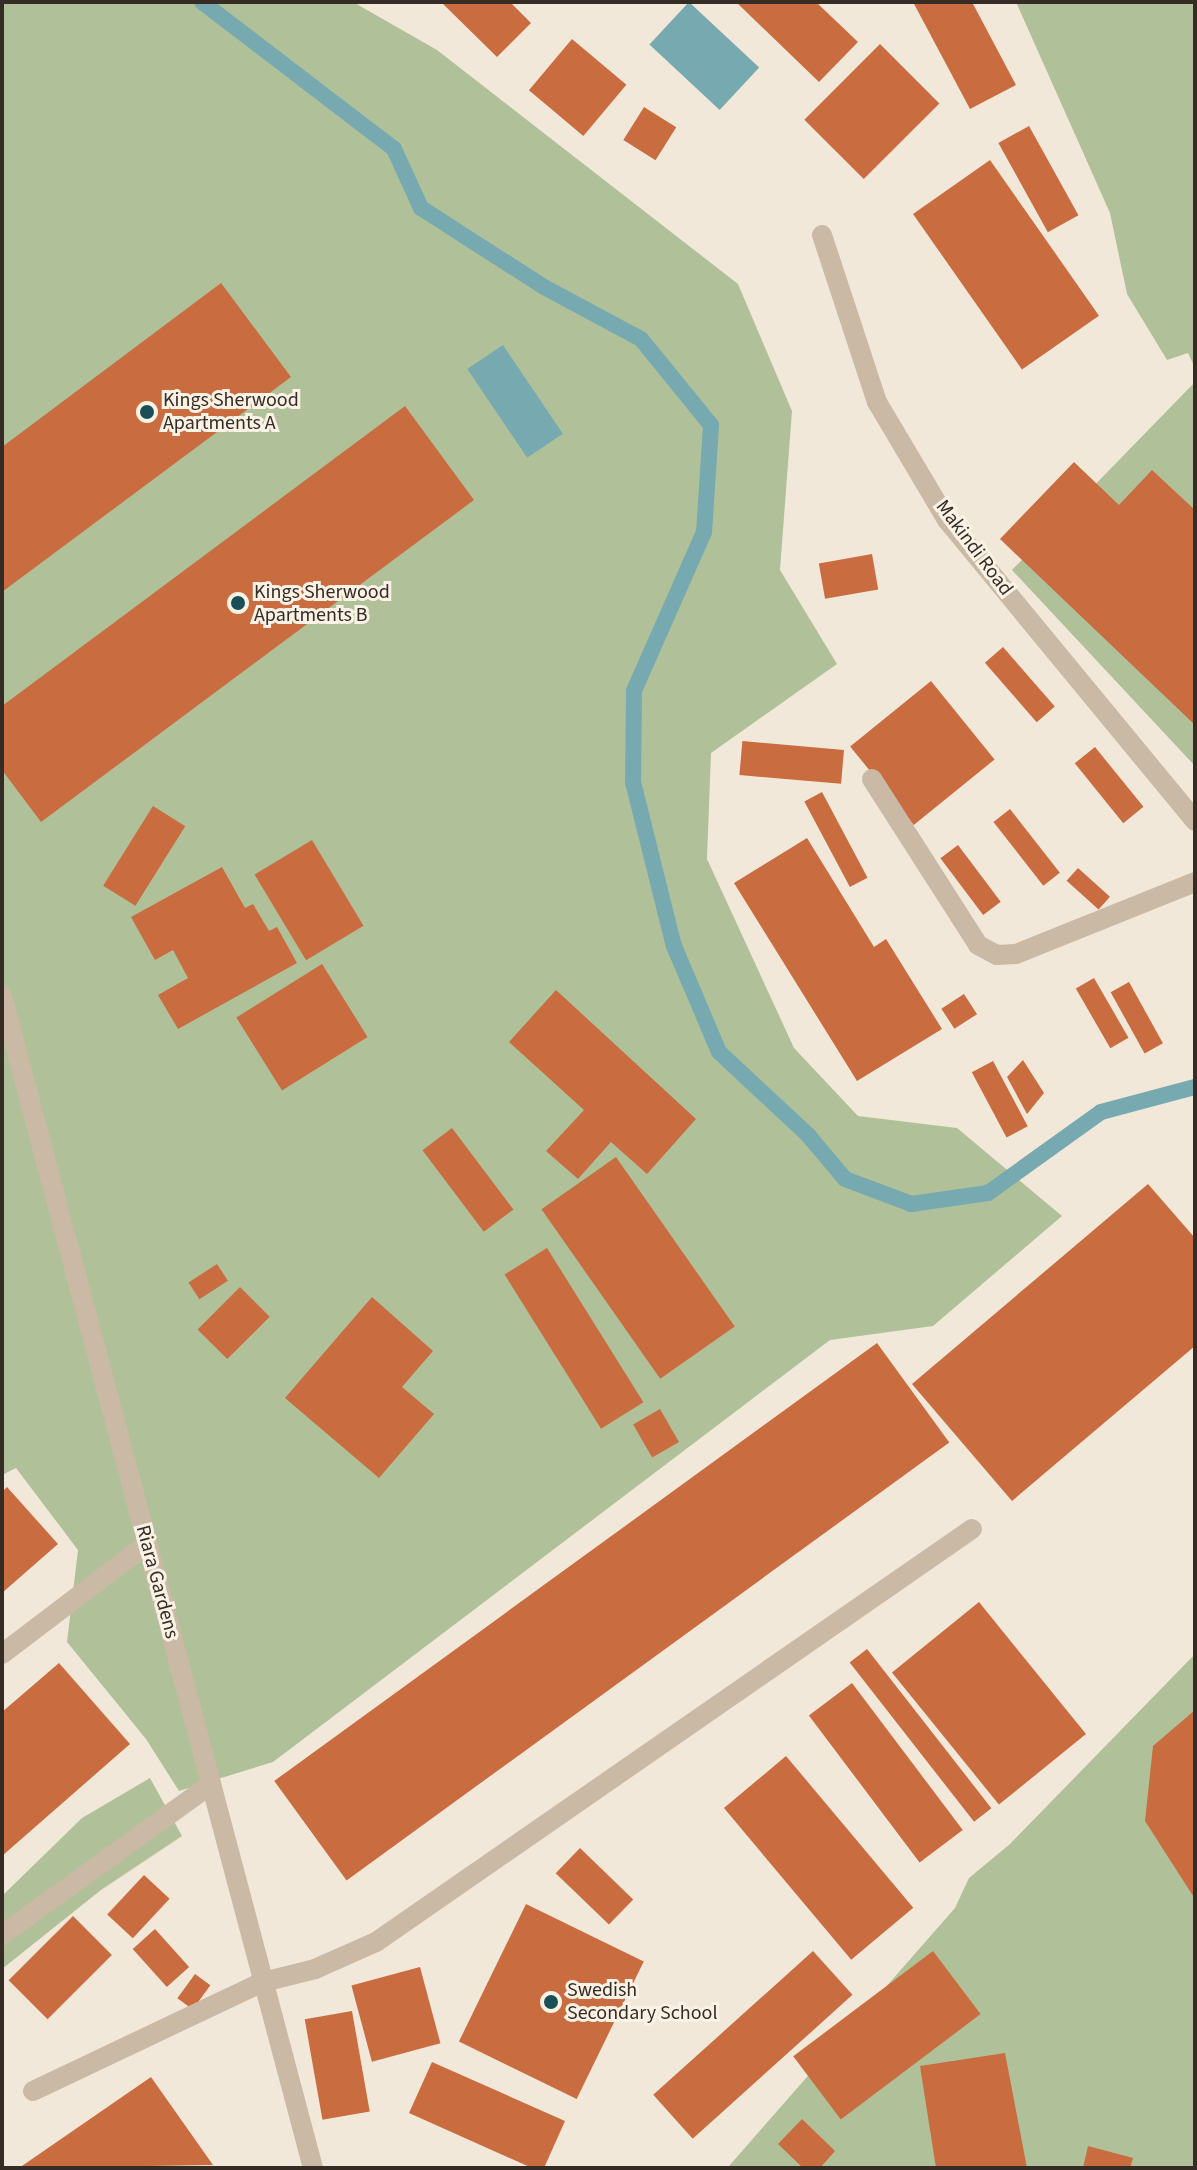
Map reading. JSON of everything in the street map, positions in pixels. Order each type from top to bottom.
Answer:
[{"type":"street","name":"Makindi Road","points":[[822,235],[877,402],[947,520],[1195,821]]},
{"type":"street","points":[[872,779],[978,945],[997,955],[1016,954],[1195,882]]},
{"type":"street","name":"Riara Gardens","points":[[2,996],[313,2168]]},
{"type":"street","points":[[33,2091],[263,1982],[315,1969],[376,1942],[972,1529]]},
{"type":"street","points":[[2,1654],[147,1544]]},
{"type":"street","points":[[2,1935],[211,1784]]},
{"type":"green space","points":[[2,2],[353,2],[437,50],[738,284],[792,411],[780,570],[837,664],[711,753],[707,859],[794,1048],[858,1116],[957,1128],[1062,1216],[933,1326],[830,1340],[273,1762],[179,1791],[146,1739],[67,1642],[78,1550],[16,1468],[2,1475]]},
{"type":"green space","points":[[1016,2],[1195,2],[1195,368],[1188,353],[1167,360],[1127,294],[1110,213]]},
{"type":"green space","points":[[1195,382],[1195,766],[1012,570]]},
{"type":"green space","points":[[1195,1654],[1195,2168],[729,2166],[955,1908],[969,1878],[1010,1844]]},
{"type":"green space","points":[[150,1778],[182,1836],[101,1890],[2,1969],[2,1896],[82,1818]]},
{"type":"water","points":[[689,2],[759,67],[720,110],[649,44]]},
{"type":"water","points":[[503,345],[563,434],[527,458],[467,369]]},
{"type":"building","points":[[441,2],[510,2],[531,23],[497,57]]},
{"type":"building","points":[[736,2],[816,2],[858,42],[819,82]]},
{"type":"building","points":[[913,2],[972,2],[1016,85],[970,109]]},
{"type":"building","points":[[572,39],[626,85],[583,136],[529,90]]},
{"type":"building","points":[[880,44],[939,103],[864,179],[804,120]]},
{"type":"building","points":[[644,107],[676,127],[656,160],[623,140]]},
{"type":"building","points":[[1029,126],[1078,215],[1048,232],[998,143]]},
{"type":"building","points":[[990,160],[1099,316],[1022,370],[913,214]]},
{"type":"building","name":"Kings Sherwood Apartments A","points":[[221,283],[291,377],[2,592],[2,447]]},
{"type":"building","name":"Kings Sherwood Apartments B","points":[[405,406],[474,500],[41,822],[2,770],[2,706]]},
{"type":"building","points":[[1074,462],[1119,505],[1152,470],[1195,510],[1195,725],[1000,539]]},
{"type":"building","points":[[872,554],[878,589],[825,599],[819,563]]},
{"type":"building","points":[[1003,647],[1055,707],[1037,722],[985,663]]},
{"type":"building","points":[[931,681],[995,759],[914,825],[850,746]]},
{"type":"building","points":[[742,741],[844,750],[841,784],[739,775]]},
{"type":"building","points":[[1095,747],[1143,807],[1123,823],[1075,763]]},
{"type":"building","points":[[822,792],[868,878],[850,887],[804,801]]},
{"type":"building","points":[[153,806],[185,826],[135,906],[103,886]]},
{"type":"building","points":[[1010,809],[1060,873],[1043,886],[993,822]]},
{"type":"building","points":[[807,838],[874,947],[886,939],[942,1029],[857,1081],[734,883]]},
{"type":"building","points":[[312,840],[364,926],[306,960],[255,875]]},
{"type":"building","points":[[958,845],[1001,902],[983,915],[940,858]]},
{"type":"building","points":[[222,867],[245,908],[253,904],[269,931],[277,927],[297,963],[178,1029],[158,995],[188,978],[173,950],[155,960],[131,917]]},
{"type":"building","points":[[1078,868],[1110,897],[1099,909],[1067,881]]},
{"type":"building","points":[[322,964],[368,1037],[282,1090],[236,1018]]},
{"type":"building","points":[[1094,978],[1128,1038],[1110,1048],[1076,988]]},
{"type":"building","points":[[1129,982],[1163,1043],[1145,1053],[1111,992]]},
{"type":"building","points":[[556,990],[696,1119],[647,1174],[611,1142],[578,1179],[546,1151],[584,1110],[509,1042]]},
{"type":"building","points":[[964,994],[977,1014],[954,1029],[941,1009]]},
{"type":"building","points":[[1023,1060],[1044,1093],[1027,1114],[1007,1077]]},
{"type":"building","points":[[993,1061],[1028,1126],[1007,1138],[972,1072]]},
{"type":"building","points":[[452,1128],[513,1209],[484,1232],[422,1150]]},
{"type":"building","points":[[616,1157],[735,1327],[660,1379],[541,1209]]},
{"type":"building","points":[[1148,1184],[1195,1238],[1195,1346],[1012,1501],[912,1384]]},
{"type":"building","points":[[547,1248],[643,1402],[601,1429],[505,1274]]},
{"type":"building","points":[[217,1264],[228,1281],[199,1299],[188,1283]]},
{"type":"building","points":[[240,1287],[270,1317],[227,1359],[198,1329]]},
{"type":"building","points":[[372,1297],[433,1351],[402,1387],[434,1414],[379,1478],[285,1398]]},
{"type":"building","points":[[877,1343],[949,1443],[347,1880],[274,1781]]},
{"type":"building","points":[[660,1409],[679,1442],[652,1457],[633,1424]]},
{"type":"building","points":[[7,1487],[58,1544],[2,1593],[2,1492]]},
{"type":"building","points":[[979,1602],[1086,1734],[999,1805],[892,1672]]},
{"type":"building","points":[[867,1649],[991,1808],[974,1822],[850,1663]]},
{"type":"building","points":[[59,1663],[130,1744],[2,1856],[2,1712]]},
{"type":"building","points":[[852,1683],[963,1830],[920,1862],[809,1715]]},
{"type":"building","points":[[1195,1710],[1195,1899],[1145,1821],[1153,1746]]},
{"type":"building","points":[[786,1756],[913,1908],[851,1960],[724,1808]]},
{"type":"building","points":[[580,1848],[633,1899],[609,1925],[556,1873]]},
{"type":"building","points":[[144,1875],[170,1899],[133,1938],[107,1914]]},
{"type":"building","name":"Swedish Secondary School","points":[[526,1904],[644,1961],[577,2099],[459,2042]]},
{"type":"building","points":[[73,1916],[112,1955],[48,2019],[9,1980]]},
{"type":"building","points":[[155,1929],[189,1967],[167,1987],[133,1949]]},
{"type":"building","points":[[813,1951],[852,1995],[693,2139],[653,2095]]},
{"type":"building","points":[[933,1951],[981,2014],[841,2119],[793,2056]]},
{"type":"building","points":[[420,1967],[440,2043],[372,2062],[351,1985]]},
{"type":"building","points":[[195,1974],[210,1985],[193,2009],[177,1998]]},
{"type":"building","points":[[352,2011],[370,2111],[322,2120],[305,2019]]},
{"type":"building","points":[[1005,2053],[1027,2168],[936,2168],[920,2066]]},
{"type":"building","points":[[432,2062],[565,2121],[544,2168],[532,2168],[409,2113]]},
{"type":"building","points":[[151,2077],[213,2165],[19,2168]]},
{"type":"building","points":[[802,2119],[835,2151],[820,2168],[803,2168],[778,2144]]},
{"type":"building","points":[[1088,2146],[1133,2158],[1130,2168],[1083,2168]]},
{"type":"waterway","points":[[202,2],[394,149],[421,208],[544,287],[641,339],[711,425],[704,532],[634,691],[633,782],[674,946],[719,1052],[808,1135],[845,1179],[911,1204],[988,1193],[1101,1112],[1195,1087]]},
{"type":"place","name":"Kings Sherwood Apartments A","points":[[147,412]]},
{"type":"place","name":"Kings Sherwood Apartments B","points":[[238,603]]},
{"type":"place","name":"Swedish Secondary School","points":[[551,2002]]}]
